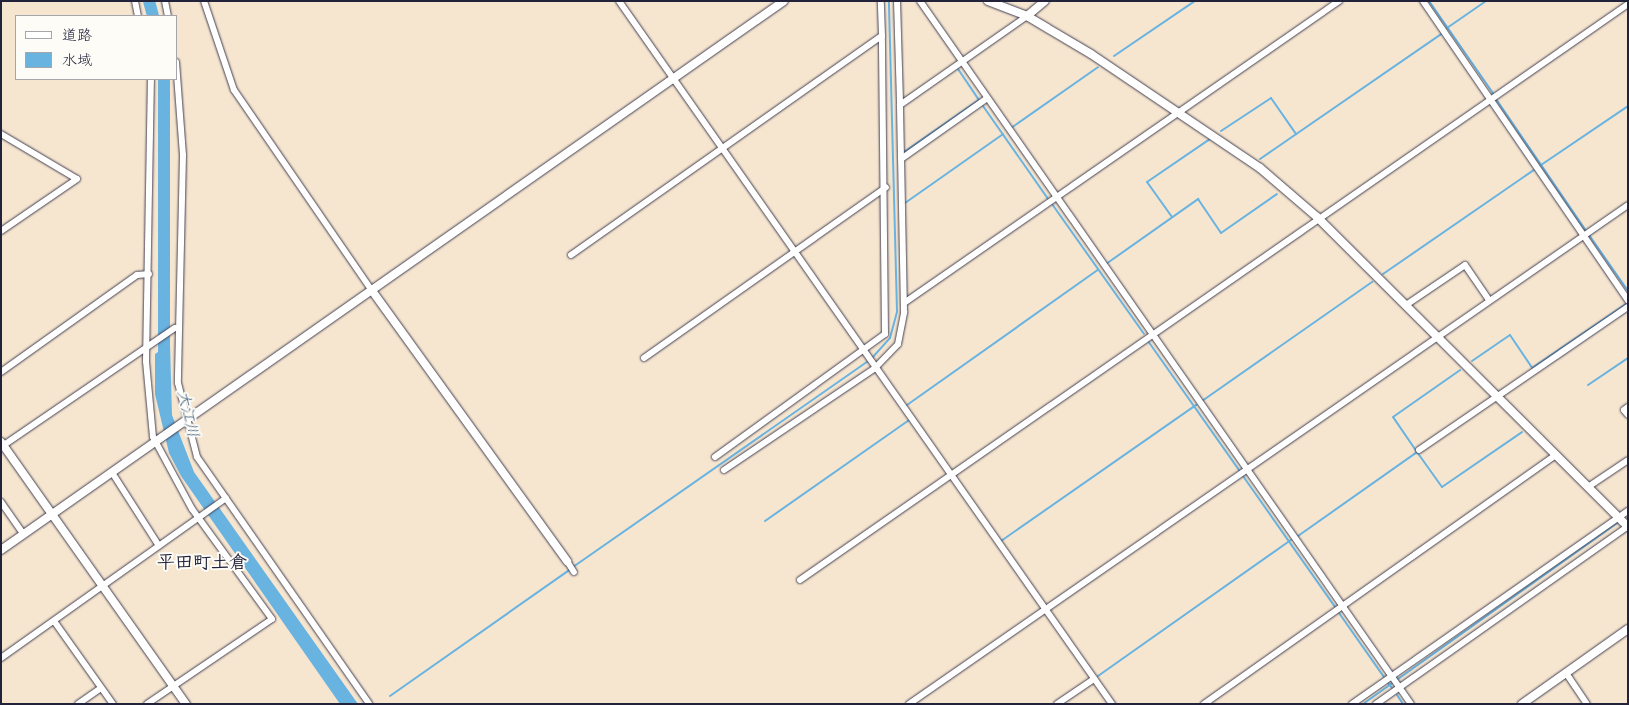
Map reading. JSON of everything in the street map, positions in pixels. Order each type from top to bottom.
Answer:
[{"type":"street","points":[[135,1],[138,15]]},
{"type":"street","points":[[165,1],[168,15]]},
{"type":"street","points":[[204,1],[234,90],[373,292],[574,572]]},
{"type":"street","points":[[619,1],[793,252],[1112,704]]},
{"type":"street","points":[[1,550],[186,424],[784,1]]},
{"type":"street","points":[[714,457],[866,354],[878,343],[888,323],[881,1]]},
{"type":"street","points":[[724,470],[874,367],[898,344],[904,303],[897,1]]},
{"type":"street","points":[[920,1],[960,63],[1411,704]]},
{"type":"street","points":[[988,1],[1027,16],[1180,110],[1260,168],[1317,217],[1627,526],[1376,704]]},
{"type":"street","points":[[900,105],[1027,16],[1045,1]]},
{"type":"street","points":[[904,303],[1339,1]]},
{"type":"street","points":[[1423,1],[1628,300]]},
{"type":"street","points":[[800,580],[1317,217],[1628,4]]},
{"type":"street","points":[[571,255],[882,36]]},
{"type":"street","points":[[147,704],[272,619],[200,517],[159,442],[150,346],[151,80]]},
{"type":"street","points":[[177,80],[183,155],[178,383],[186,424],[197,457],[224,499],[369,704]]},
{"type":"street","points":[[901,159],[986,99]]},
{"type":"street","points":[[1,134],[77,179],[1,232]]},
{"type":"street","points":[[644,358],[886,187]]},
{"type":"street","points":[[909,704],[1628,205]]},
{"type":"street","points":[[1406,305],[1465,265],[1489,300]]},
{"type":"street","points":[[1,372],[137,275],[149,274]]},
{"type":"street","points":[[1419,450],[1628,307]]},
{"type":"street","points":[[175,328],[2,445],[53,513],[102,586],[186,704]]},
{"type":"street","points":[[1628,407],[1624,410],[1628,416]]},
{"type":"street","points":[[1204,704],[1556,455]]},
{"type":"street","points":[[1588,487],[1628,460]]},
{"type":"street","points":[[113,474],[159,546]]},
{"type":"street","points":[[1,658],[224,499]]},
{"type":"street","points":[[1,502],[23,534]]},
{"type":"street","points":[[1352,704],[1628,511]]},
{"type":"street","points":[[54,621],[113,704]]},
{"type":"street","points":[[1522,704],[1628,629]]},
{"type":"street","points":[[1566,673],[1587,704]]},
{"type":"street","points":[[1057,704],[1094,678]]},
{"type":"street","points":[[78,704],[101,688]]},
{"type":"water","points":[[170,344],[172,415],[194,472],[358,704],[340,704],[181,476],[169,453],[155,394],[155,354]]},
{"type":"waterway","name":"大江川","points":[[149,1],[153,15]]},
{"type":"waterway","points":[[872,358],[890,338],[897,311],[889,1]]},
{"type":"waterway","points":[[1114,56],[1195,1]]},
{"type":"waterway","points":[[1429,1],[1493,93]]},
{"type":"waterway","points":[[1447,28],[1486,1]]},
{"type":"waterway","points":[[1260,159],[1441,34]]},
{"type":"waterway","points":[[1011,128],[1098,67]]},
{"type":"waterway","points":[[958,69],[979,100]]},
{"type":"waterway","name":"大江川","points":[[164,80],[164,363]]},
{"type":"waterway","points":[[1221,131],[1271,98],[1296,134]]},
{"type":"waterway","points":[[1496,99],[1586,231]]},
{"type":"waterway","points":[[904,152],[979,100]]},
{"type":"waterway","points":[[983,106],[1048,199]]},
{"type":"waterway","points":[[1541,165],[1628,106]]},
{"type":"waterway","points":[[905,203],[1003,134]]},
{"type":"waterway","points":[[1172,217],[1147,182],[1210,139]]},
{"type":"waterway","points":[[1383,274],[1534,170]]},
{"type":"waterway","points":[[1106,264],[1198,199],[1221,233],[1277,194]]},
{"type":"waterway","points":[[1052,204],[1144,334]]},
{"type":"waterway","points":[[1589,235],[1628,291]]},
{"type":"waterway","points":[[907,405],[1098,270]]},
{"type":"waterway","points":[[1202,401],[1372,282]]},
{"type":"waterway","points":[[1472,361],[1510,335],[1532,368],[1626,304]]},
{"type":"waterway","points":[[1148,341],[1239,470]]},
{"type":"waterway","points":[[1588,385],[1628,358]]},
{"type":"waterway","points":[[573,567],[868,361]]},
{"type":"waterway","points":[[1417,452],[1393,417],[1460,370]]},
{"type":"waterway","points":[[1001,541],[1196,405]]},
{"type":"waterway","points":[[765,521],[909,420]]},
{"type":"waterway","points":[[1298,536],[1417,452],[1442,487],[1522,432]]},
{"type":"waterway","points":[[1243,476],[1335,607]]},
{"type":"waterway","points":[[1363,704],[1620,521]]},
{"type":"waterway","points":[[1098,676],[1291,540]]},
{"type":"waterway","points":[[390,696],[569,570]]},
{"type":"waterway","points":[[1339,613],[1384,677]]},
{"type":"waterway","points":[[1388,683],[1392,688]]},
{"type":"waterway","points":[[1397,695],[1403,704]]},
{"type":"district","name":"平田町土倉","points":[[202,563]]}]
